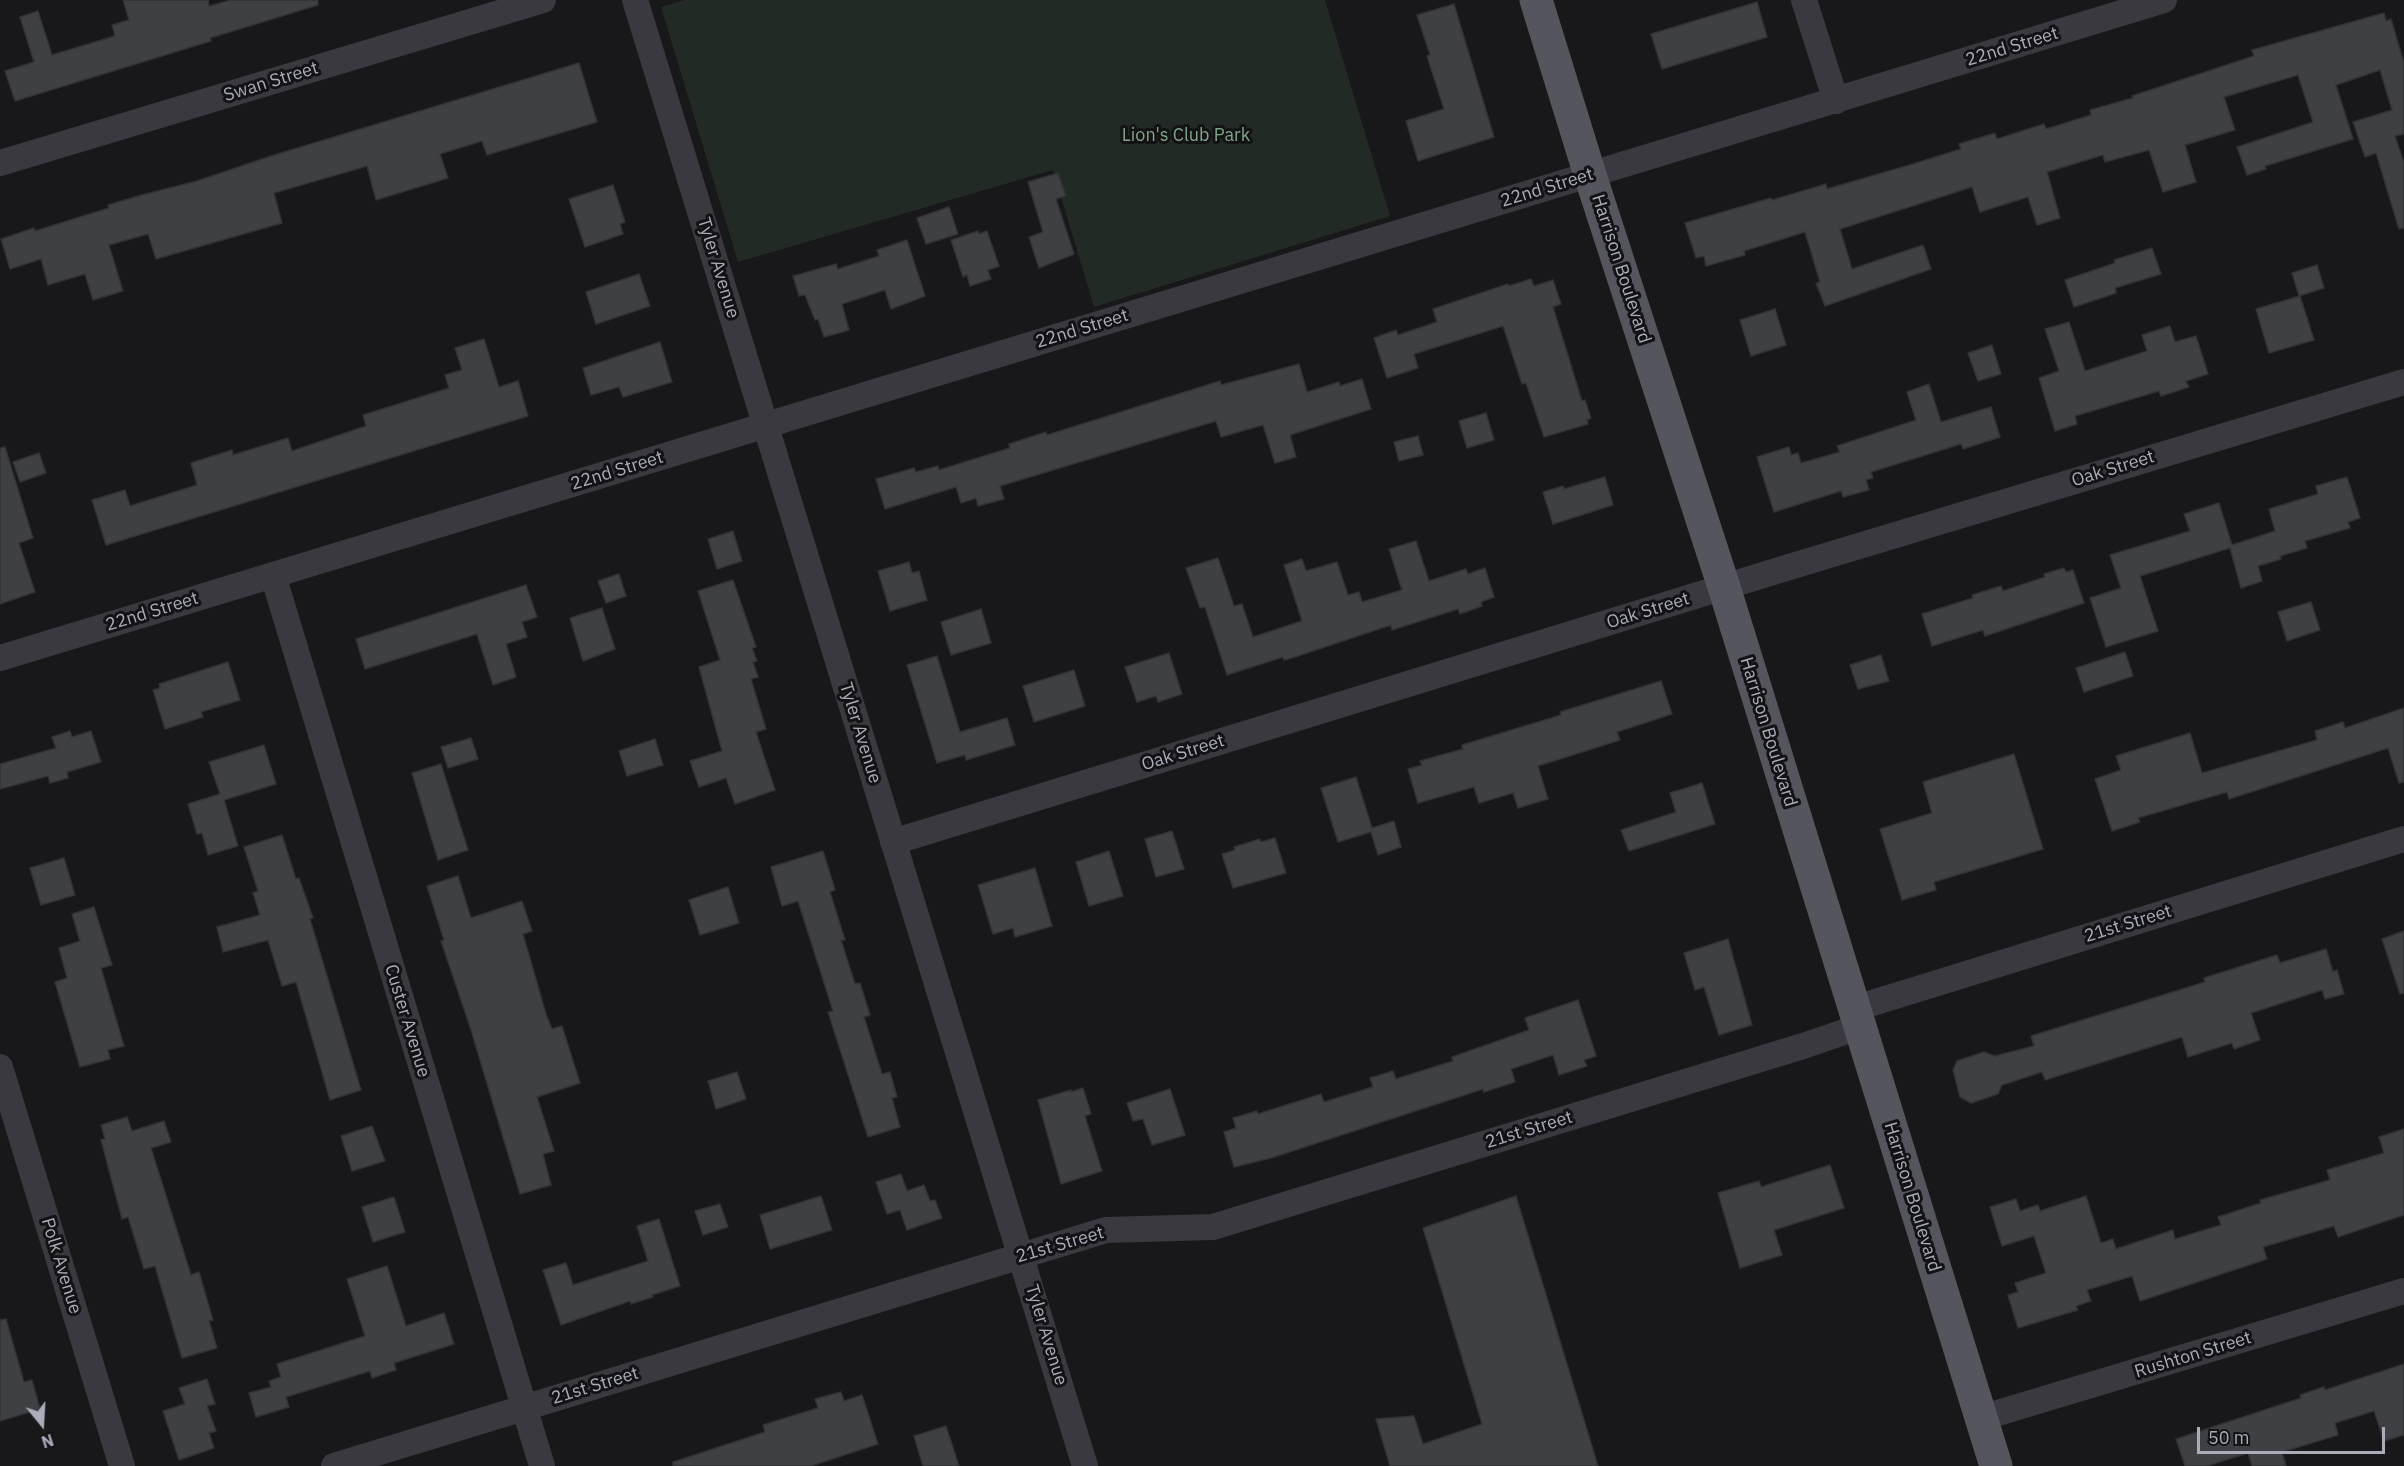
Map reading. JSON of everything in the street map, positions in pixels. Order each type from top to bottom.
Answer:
[{"type":"main road","name":"Harrison Boulevard","points":[[1536,0],[1590,175],[1724,588],[1996,1466]]},
{"type":"street","name":"Swan Street","points":[[0,163],[543,0]]},
{"type":"street","name":"Tyler Avenue","points":[[635,0],[1085,1466]]},
{"type":"street","points":[[1804,0],[1836,101]]},
{"type":"street","name":"22nd Street","points":[[0,658],[2164,0]]},
{"type":"street","name":"Oak Street","points":[[893,842],[2404,382]]},
{"type":"street","name":"Custer Avenue","points":[[273,575],[542,1466]]},
{"type":"street","name":"21st Street","points":[[334,1466],[1106,1230],[1213,1227],[1803,1047],[1856,1018],[2404,839]]},
{"type":"street","name":"Polk Avenue","points":[[0,1067],[122,1466]]},
{"type":"street","name":"Rushton Street","points":[[1981,1418],[2404,1291]]},
{"type":"green space","name":"Lion's Club Park","points":[[684,0],[1325,0],[1390,216],[1094,307],[1053,170],[738,262],[661,7]]},
{"type":"building","points":[[123,0],[208,0],[209,6],[231,0],[318,0],[318,5],[210,38],[211,41],[15,101],[5,71],[34,62],[20,17],[38,11],[52,55],[115,36],[112,25],[129,20]]},
{"type":"building","points":[[1757,2],[1767,37],[1662,69],[1651,34]]},
{"type":"building","points":[[1454,4],[1494,137],[1418,161],[1406,121],[1444,109],[1417,15]]},
{"type":"building","points":[[2384,13],[2386,21],[2391,19],[2404,63],[2404,134],[2395,136],[2404,163],[2404,228],[2399,229],[2376,153],[2365,157],[2353,122],[2392,110],[2380,70],[2336,85],[2353,139],[2265,166],[2266,169],[2247,175],[2237,147],[2313,122],[2298,75],[2224,97],[2235,130],[2185,145],[2196,182],[2163,192],[2149,150],[2105,162],[2103,155],[2047,172],[2060,218],[2037,225],[2028,197],[1980,212],[1972,187],[1840,229],[1852,269],[1923,245],[1931,269],[1825,306],[1816,283],[1820,282],[1805,232],[1744,251],[1745,255],[1706,266],[1704,256],[1696,258],[1685,223],[1826,184],[1827,189],[1961,149],[1959,144],[1995,133],[1997,139],[2044,124],[2046,129],[2091,115],[2090,110],[2133,98],[2132,96],[2254,56],[2252,50]]},
{"type":"building","points":[[579,63],[597,122],[487,155],[482,141],[440,154],[448,178],[376,200],[367,166],[274,193],[282,223],[156,259],[148,234],[109,245],[123,291],[93,300],[85,274],[48,285],[41,259],[10,269],[1,239],[34,228],[35,231],[109,208],[108,205],[197,181],[271,156]]},
{"type":"building","points":[[1058,173],[1066,196],[1056,199],[1074,254],[1039,268],[1029,237],[1043,232],[1028,182]]},
{"type":"building","points":[[613,185],[625,222],[620,224],[623,234],[585,247],[569,199]]},
{"type":"building","points":[[949,207],[958,234],[926,244],[917,218]]},
{"type":"building","points":[[978,231],[979,234],[987,231],[999,266],[988,270],[991,279],[970,286],[967,275],[963,277],[951,240]]},
{"type":"building","points":[[907,240],[925,296],[891,309],[885,290],[842,304],[849,330],[824,337],[818,319],[815,320],[805,295],[799,296],[793,276],[836,264],[838,269],[879,256],[877,250]]},
{"type":"building","points":[[2152,248],[2161,274],[2115,288],[2116,293],[2074,307],[2065,280],[2115,263],[2114,260]]},
{"type":"building","points":[[2317,265],[2324,288],[2299,296],[2292,273]]},
{"type":"building","points":[[639,274],[650,306],[596,324],[586,292]]},
{"type":"building","points":[[1531,279],[1534,286],[1553,280],[1561,304],[1553,307],[1582,401],[1585,400],[1591,418],[1587,420],[1588,424],[1544,437],[1526,383],[1522,384],[1503,326],[1414,354],[1418,368],[1387,378],[1374,338],[1396,330],[1398,335],[1437,322],[1433,309],[1508,284],[1509,286]]},
{"type":"building","points":[[2300,296],[2314,340],[2269,353],[2256,309]]},
{"type":"building","points":[[1775,309],[1786,345],[1751,356],[1740,320]]},
{"type":"building","points":[[2069,322],[2085,371],[2147,351],[2142,335],[2170,326],[2175,342],[2196,336],[2208,374],[2186,381],[2189,387],[2161,396],[2159,391],[2075,416],[2077,424],[2055,431],[2039,378],[2059,371],[2045,329]]},
{"type":"building","points":[[484,339],[499,387],[518,381],[528,416],[106,545],[92,500],[125,490],[130,506],[197,485],[191,463],[232,450],[233,455],[288,438],[292,451],[366,426],[363,415],[449,388],[445,375],[462,370],[455,348]]},
{"type":"building","points":[[660,342],[672,382],[623,397],[619,387],[591,395],[583,368]]},
{"type":"building","points":[[1992,345],[2001,374],[1978,381],[1968,353]]},
{"type":"building","points":[[1299,364],[1307,392],[1339,382],[1340,386],[1362,379],[1371,409],[1290,435],[1296,457],[1275,463],[1263,425],[1221,437],[1216,421],[1000,486],[1004,499],[978,506],[976,498],[961,503],[956,487],[885,509],[876,479],[914,468],[916,472],[938,466],[939,470],[1010,448],[1009,444],[1046,432],[1047,435],[1220,381],[1221,385]]},
{"type":"building","points":[[1929,384],[1941,422],[1991,407],[2000,437],[1963,449],[1961,444],[1871,472],[1873,478],[1866,480],[1869,490],[1843,497],[1841,491],[1774,512],[1757,457],[1789,447],[1791,455],[1798,453],[1801,463],[1840,452],[1837,446],[1916,420],[1907,392]]},
{"type":"building","points":[[1486,413],[1494,440],[1467,448],[1459,421]]},
{"type":"building","points":[[1418,436],[1423,455],[1399,461],[1394,442]]},
{"type":"building","points":[[5,447],[33,538],[19,543],[35,592],[0,604],[0,448]]},
{"type":"building","points":[[39,453],[46,473],[20,482],[13,462]]},
{"type":"building","points":[[1605,477],[1613,505],[1553,524],[1543,492],[1563,486],[1564,489]]},
{"type":"building","points":[[2347,477],[2360,518],[2348,522],[2350,528],[2305,541],[2307,548],[2280,556],[2281,559],[2258,566],[2262,581],[2241,588],[2230,548],[2140,576],[2158,631],[2106,647],[2090,598],[2121,588],[2110,555],[2190,531],[2184,514],[2219,503],[2232,545],[2275,531],[2269,509],[2318,494],[2316,486]]},
{"type":"building","points":[[733,531],[742,561],[717,569],[708,539]]},
{"type":"building","points":[[1416,541],[1429,581],[1466,569],[1468,574],[1485,568],[1494,597],[1481,602],[1482,606],[1460,614],[1458,609],[1392,630],[1391,625],[1295,657],[1284,660],[1283,657],[1227,675],[1205,607],[1200,608],[1186,568],[1218,558],[1234,606],[1242,604],[1253,637],[1302,621],[1284,565],[1302,559],[1306,571],[1337,562],[1348,595],[1359,592],[1362,602],[1402,590],[1389,549]]},
{"type":"building","points":[[909,562],[912,573],[919,571],[927,600],[890,611],[878,571]]},
{"type":"building","points":[[2064,568],[2066,572],[2073,570],[2084,603],[1985,636],[1983,630],[1932,646],[1922,614],[1973,598],[1972,595],[2001,586],[2003,591]]},
{"type":"building","points":[[619,574],[626,596],[606,603],[598,581]]},
{"type":"building","points":[[733,580],[756,647],[752,648],[757,661],[753,662],[758,677],[751,679],[766,729],[756,732],[775,790],[735,804],[726,778],[699,787],[690,761],[722,751],[699,667],[720,660],[698,591]]},
{"type":"building","points":[[526,585],[537,617],[522,622],[527,637],[506,644],[516,677],[493,685],[477,634],[365,669],[356,639]]},
{"type":"building","points":[[2311,602],[2320,630],[2287,641],[2278,612]]},
{"type":"building","points":[[602,608],[615,649],[583,661],[570,618]]},
{"type":"building","points":[[981,609],[991,643],[951,655],[941,622]]},
{"type":"building","points":[[2125,652],[2133,676],[2084,692],[2076,668]]},
{"type":"building","points":[[1169,653],[1182,694],[1158,702],[1156,696],[1137,702],[1125,667]]},
{"type":"building","points":[[1881,655],[1889,681],[1858,689],[1850,665]]},
{"type":"building","points":[[937,656],[960,732],[1007,718],[1015,745],[966,760],[965,755],[937,763],[907,665]]},
{"type":"building","points":[[228,662],[240,700],[201,712],[203,717],[165,729],[153,690],[160,688],[159,684]]},
{"type":"building","points":[[1074,670],[1085,706],[1034,722],[1023,686]]},
{"type":"building","points":[[1661,681],[1672,714],[1617,732],[1620,740],[1538,766],[1548,799],[1518,808],[1513,793],[1479,803],[1474,787],[1418,803],[1408,769],[1422,765],[1420,761],[1463,749],[1462,745],[1561,715],[1560,712]]},
{"type":"building","points":[[2404,708],[2404,782],[2399,783],[2388,748],[2229,799],[2227,792],[2138,818],[2140,822],[2112,831],[2095,779],[2121,770],[2116,756],[2190,733],[2202,773],[2317,740],[2315,731],[2343,722],[2345,728]]},
{"type":"building","points":[[70,731],[72,737],[91,731],[101,762],[67,772],[68,778],[50,783],[48,776],[0,789],[0,764],[56,748],[52,737]]},
{"type":"building","points":[[471,738],[478,759],[448,768],[441,747]]},
{"type":"building","points":[[655,739],[663,765],[627,776],[619,751]]},
{"type":"building","points":[[264,745],[276,784],[224,800],[238,846],[208,855],[202,833],[197,834],[188,804],[220,794],[209,762]]},
{"type":"building","points":[[2014,754],[2043,849],[1934,882],[1936,890],[1902,900],[1880,829],[1932,813],[1923,782]]},
{"type":"building","points":[[441,764],[468,850],[438,860],[412,773]]},
{"type":"building","points":[[1356,777],[1372,828],[1394,821],[1401,847],[1378,855],[1371,832],[1338,842],[1321,788]]},
{"type":"building","points":[[1702,783],[1715,824],[1629,851],[1621,830],[1676,812],[1670,793]]},
{"type":"building","points":[[1172,831],[1184,869],[1156,877],[1145,839]]},
{"type":"building","points":[[282,835],[296,879],[299,878],[313,918],[310,919],[361,1090],[330,1100],[296,982],[282,986],[268,940],[223,952],[217,927],[260,915],[253,893],[258,891],[244,847]]},
{"type":"building","points":[[1275,838],[1286,873],[1233,888],[1222,854],[1235,850],[1234,847],[1260,839],[1261,842]]},
{"type":"building","points":[[823,851],[835,890],[830,892],[845,940],[841,940],[855,984],[860,983],[870,1015],[864,1017],[882,1074],[890,1072],[897,1097],[892,1098],[900,1127],[868,1137],[828,1012],[833,1011],[798,901],[782,906],[771,867]]},
{"type":"building","points":[[1109,851],[1123,896],[1089,906],[1076,862]]},
{"type":"building","points":[[64,858],[75,895],[41,905],[30,868]]},
{"type":"building","points":[[1035,868],[1052,926],[1015,937],[1013,928],[993,934],[978,885]]},
{"type":"building","points":[[458,876],[471,918],[522,901],[532,931],[523,934],[546,1014],[552,1029],[562,1026],[580,1083],[537,1097],[554,1151],[543,1154],[551,1185],[520,1194],[471,1030],[441,941],[444,940],[427,886]]},
{"type":"building","points":[[728,887],[739,923],[700,935],[689,900]]},
{"type":"building","points":[[94,907],[112,965],[101,968],[124,1046],[108,1050],[110,1059],[80,1067],[55,982],[67,978],[59,948],[80,941],[72,914]]},
{"type":"building","points":[[2404,931],[2404,993],[2400,994],[2382,939]]},
{"type":"building","points":[[1728,939],[1752,1025],[1719,1035],[1704,987],[1695,990],[1684,953]]},
{"type":"building","points":[[2326,949],[2333,972],[2337,970],[2344,994],[2325,999],[2322,990],[2251,1013],[2260,1040],[2234,1049],[2232,1043],[2188,1057],[2182,1037],[2045,1080],[2042,1072],[2002,1085],[1998,1094],[1971,1103],[1960,1097],[1953,1070],[1957,1061],[1984,1052],[1995,1056],[2034,1046],[2031,1036],[2205,982],[2204,978],[2277,955],[2280,963]]},
{"type":"building","points":[[1578,1000],[1596,1056],[1584,1060],[1587,1066],[1559,1075],[1553,1055],[1511,1069],[1515,1082],[1484,1092],[1483,1089],[1271,1158],[1234,1167],[1224,1132],[1236,1128],[1233,1118],[1257,1111],[1258,1114],[1321,1094],[1324,1102],[1373,1087],[1370,1078],[1393,1071],[1396,1079],[1453,1061],[1452,1057],[1529,1030],[1525,1018]]},
{"type":"building","points":[[737,1072],[746,1099],[716,1109],[708,1081]]},
{"type":"building","points":[[1083,1088],[1091,1114],[1085,1116],[1102,1171],[1061,1184],[1038,1100]]},
{"type":"building","points":[[1170,1089],[1185,1135],[1152,1145],[1143,1119],[1133,1121],[1127,1103]]},
{"type":"building","points":[[127,1117],[132,1131],[164,1121],[171,1142],[151,1148],[191,1275],[199,1272],[213,1320],[209,1321],[217,1348],[182,1358],[155,1266],[144,1269],[128,1217],[122,1219],[101,1140],[105,1139],[101,1125]]},
{"type":"building","points":[[372,1126],[385,1161],[352,1171],[341,1136]]},
{"type":"building","points":[[2404,1129],[2404,1215],[2338,1237],[2334,1226],[2263,1247],[2267,1259],[2140,1301],[2132,1276],[2087,1290],[2091,1301],[2076,1306],[2078,1310],[2018,1328],[2008,1295],[2018,1292],[2015,1283],[2046,1273],[2034,1236],[2002,1246],[1990,1207],[2016,1199],[2020,1211],[2038,1205],[2040,1211],[2086,1196],[2101,1243],[2113,1239],[2116,1249],[2173,1230],[2175,1239],[2221,1225],[2218,1217],[2261,1203],[2260,1200],[2330,1180],[2327,1170],[2384,1153],[2379,1137]]},
{"type":"building","points":[[1830,1165],[1844,1208],[1774,1230],[1782,1255],[1740,1268],[1718,1193],[1759,1181],[1761,1187]]},
{"type":"building","points":[[901,1174],[907,1191],[924,1185],[930,1201],[935,1200],[942,1218],[907,1230],[900,1210],[887,1214],[876,1182]]},
{"type":"building","points":[[821,1196],[832,1230],[770,1249],[760,1215]]},
{"type":"building","points":[[1516,1196],[1598,1466],[1390,1466],[1376,1419],[1414,1416],[1423,1444],[1482,1424],[1423,1228]]},
{"type":"building","points":[[394,1197],[405,1232],[373,1242],[362,1207]]},
{"type":"building","points":[[720,1204],[728,1227],[703,1235],[695,1211]]},
{"type":"building","points":[[659,1219],[680,1286],[652,1295],[653,1297],[631,1304],[630,1301],[561,1325],[543,1270],[566,1263],[573,1285],[648,1261],[637,1226]]},
{"type":"building","points":[[387,1266],[406,1326],[444,1313],[454,1344],[394,1363],[396,1370],[372,1378],[370,1371],[286,1397],[289,1407],[256,1417],[249,1393],[271,1387],[269,1381],[281,1377],[277,1364],[365,1336],[347,1279]]},
{"type":"building","points":[[6,1319],[24,1382],[32,1380],[40,1409],[0,1421],[0,1320]]},
{"type":"building","points":[[2404,1364],[2404,1435],[2384,1441],[2374,1411],[2335,1423],[2338,1435],[2282,1452],[2286,1466],[2252,1466],[2248,1453],[2207,1466],[2185,1466],[2176,1439],[2301,1398],[2300,1395],[2324,1387],[2325,1390]]},
{"type":"building","points":[[207,1379],[215,1404],[207,1406],[216,1431],[209,1433],[214,1448],[179,1460],[163,1411],[185,1404],[179,1388]]},
{"type":"building","points":[[841,1392],[844,1401],[862,1395],[878,1444],[811,1466],[673,1466],[673,1462],[765,1432],[763,1425],[818,1408],[815,1399]]},
{"type":"building","points":[[946,1426],[959,1466],[923,1466],[914,1436]]}]
